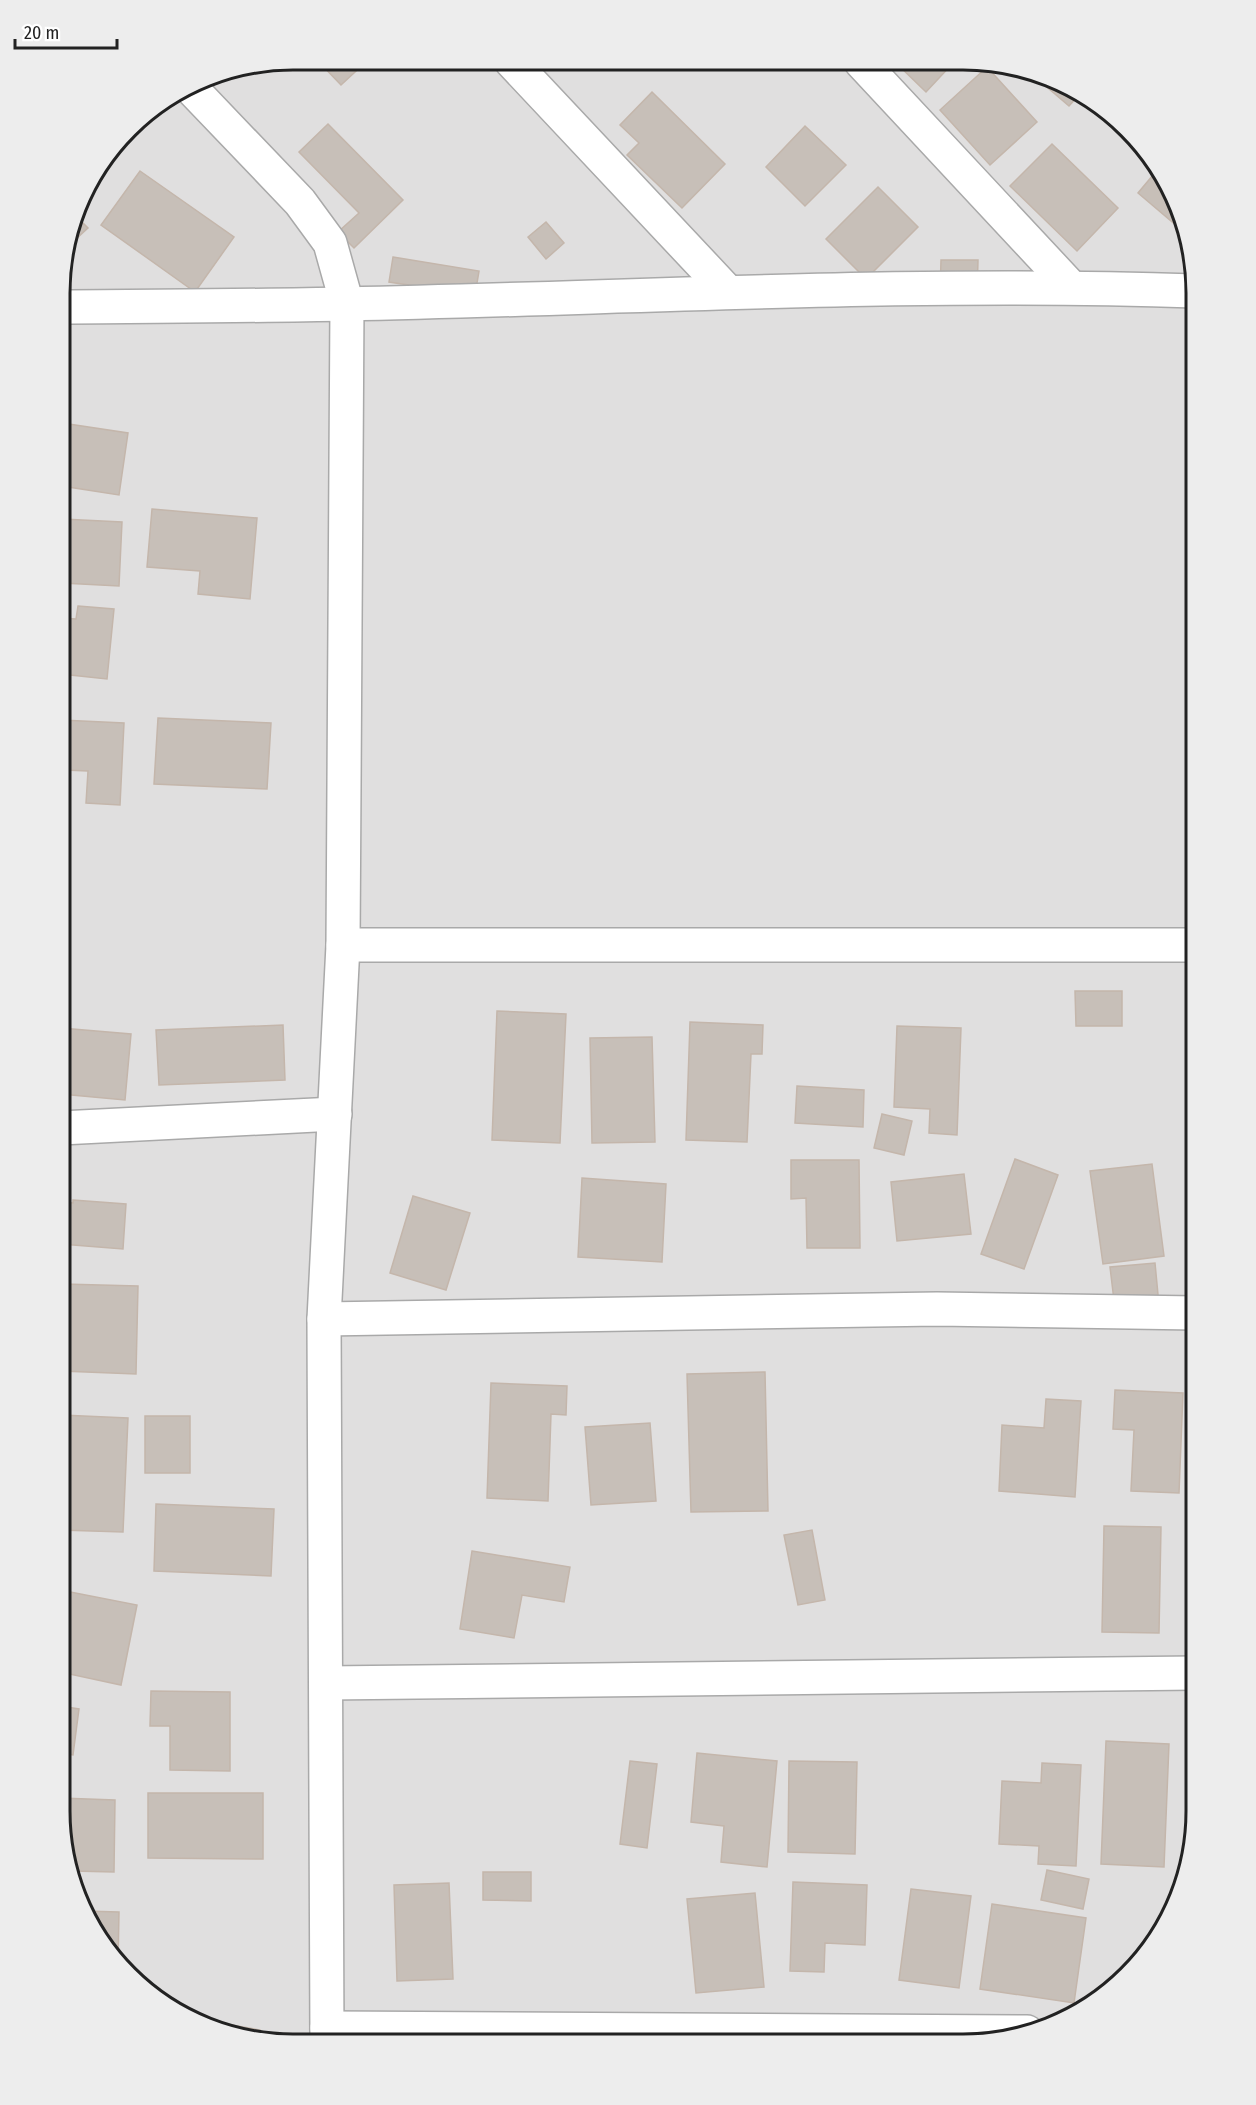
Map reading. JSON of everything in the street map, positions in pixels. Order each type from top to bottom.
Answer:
[{"type":"street","points":[[521,71],[728,292]]},
{"type":"street","points":[[869,71],[1070,286]]},
{"type":"street","points":[[196,93],[300,202],[330,243],[347,304],[344,945],[324,1319],[327,2034]]},
{"type":"street","points":[[70,307],[347,304],[728,292],[1070,286],[1186,291]]},
{"type":"street","points":[[344,945],[1186,945]]},
{"type":"street","points":[[70,1128],[334,1114]]},
{"type":"street","points":[[324,1319],[937,1309],[1186,1313]]},
{"type":"street","points":[[326,1683],[1186,1673]]},
{"type":"street","points":[[678,2034],[996,2032]]},
{"type":"shaded area","points":[[279,71],[992,72],[1048,87],[1074,100],[1110,126],[1130,146],[1148,170],[1169,208],[1184,264],[1186,294],[1186,1811],[1184,1841],[1169,1897],[1156,1923],[1130,1959],[1110,1979],[1086,1997],[1048,2018],[1020,2027],[977,2034],[264,2033],[208,2018],[182,2005],[146,1979],[126,1959],[108,1935],[87,1897],[72,1841],[70,1811],[70,294],[72,264],[82,222],[93,195],[126,146],[146,126],[182,100],[208,87],[236,78]]},
{"type":"building","points":[[328,71],[356,71],[341,85]]},
{"type":"building","points":[[904,71],[946,71],[926,92]]},
{"type":"building","points":[[982,71],[992,72],[1037,122],[990,165],[940,110]]},
{"type":"building","points":[[1046,86],[1074,100],[1069,106]]},
{"type":"building","points":[[652,92],[725,164],[682,208],[627,155],[639,143],[620,125]]},
{"type":"building","points":[[328,124],[403,200],[354,248],[338,232],[359,213],[299,152]]},
{"type":"building","points":[[805,126],[846,165],[805,206],[766,167]]},
{"type":"building","points":[[1052,144],[1118,208],[1077,251],[1010,186]]},
{"type":"building","points":[[140,171],[234,237],[195,292],[101,225]]},
{"type":"building","points":[[1152,176],[1163,195],[1175,224],[1138,193]]},
{"type":"building","points":[[878,187],[918,227],[866,279],[826,239]]},
{"type":"building","points":[[82,222],[88,228],[78,237]]},
{"type":"building","points":[[546,222],[564,243],[546,259],[528,237]]},
{"type":"building","points":[[393,257],[479,271],[475,295],[389,282]]},
{"type":"building","points":[[941,260],[978,260],[977,297],[940,296]]},
{"type":"building","points":[[70,424],[128,433],[119,495],[70,487]]},
{"type":"building","points":[[152,509],[257,518],[250,599],[198,594],[200,571],[147,567]]},
{"type":"building","points":[[70,519],[122,522],[119,586],[70,583]]},
{"type":"building","points":[[78,606],[114,609],[107,679],[70,675],[70,619],[76,619]]},
{"type":"building","points":[[158,718],[271,723],[267,789],[154,784]]},
{"type":"building","points":[[70,720],[124,723],[120,805],[86,803],[88,771],[70,770]]},
{"type":"building","points":[[1075,991],[1122,991],[1122,1026],[1076,1026]]},
{"type":"building","points":[[497,1011],[566,1014],[560,1143],[492,1140]]},
{"type":"building","points":[[690,1022],[763,1025],[762,1054],[751,1054],[747,1142],[686,1140]]},
{"type":"building","points":[[283,1025],[285,1080],[159,1085],[156,1030]]},
{"type":"building","points":[[897,1026],[961,1028],[957,1135],[929,1133],[930,1109],[894,1107]]},
{"type":"building","points":[[70,1029],[131,1034],[125,1100],[70,1095]]},
{"type":"building","points":[[652,1037],[655,1142],[592,1143],[590,1038]]},
{"type":"building","points":[[797,1086],[864,1090],[863,1127],[795,1123]]},
{"type":"building","points":[[882,1114],[912,1121],[904,1155],[874,1148]]},
{"type":"building","points":[[1015,1159],[1058,1175],[1024,1269],[981,1254]]},
{"type":"building","points":[[791,1160],[859,1160],[860,1248],[807,1248],[806,1198],[791,1199]]},
{"type":"building","points":[[1152,1164],[1164,1256],[1103,1264],[1090,1171]]},
{"type":"building","points":[[964,1174],[971,1234],[897,1241],[891,1182]]},
{"type":"building","points":[[582,1178],[666,1184],[662,1262],[578,1257]]},
{"type":"building","points":[[413,1196],[470,1213],[446,1290],[390,1273]]},
{"type":"building","points":[[73,1200],[126,1204],[123,1249],[70,1245],[70,1203],[73,1203]]},
{"type":"building","points":[[1155,1263],[1159,1305],[1115,1309],[1110,1267]]},
{"type":"building","points":[[70,1284],[138,1286],[136,1374],[70,1371]]},
{"type":"building","points":[[765,1372],[768,1511],[691,1512],[687,1374]]},
{"type":"building","points":[[491,1383],[567,1386],[566,1415],[551,1414],[548,1501],[487,1498]]},
{"type":"building","points":[[1115,1390],[1183,1393],[1179,1493],[1131,1491],[1134,1430],[1113,1429]]},
{"type":"building","points":[[1046,1399],[1081,1401],[1075,1497],[999,1491],[1002,1425],[1044,1428]]},
{"type":"building","points":[[70,1415],[128,1418],[123,1532],[70,1530]]},
{"type":"building","points":[[145,1416],[190,1416],[190,1473],[145,1473]]},
{"type":"building","points":[[650,1423],[656,1501],[591,1505],[585,1427]]},
{"type":"building","points":[[156,1504],[274,1509],[271,1576],[154,1571]]},
{"type":"building","points":[[1104,1526],[1161,1527],[1159,1633],[1102,1632]]},
{"type":"building","points":[[812,1530],[825,1600],[798,1605],[784,1535]]},
{"type":"building","points":[[472,1551],[570,1567],[564,1602],[522,1595],[514,1638],[460,1629]]},
{"type":"building","points":[[70,1592],[137,1605],[121,1685],[70,1674]]},
{"type":"building","points":[[151,1691],[230,1692],[230,1771],[170,1770],[170,1726],[150,1726]]},
{"type":"building","points":[[70,1708],[79,1709],[73,1755],[70,1755]]},
{"type":"building","points":[[1106,1741],[1169,1744],[1164,1867],[1101,1864]]},
{"type":"building","points":[[697,1753],[777,1761],[767,1867],[721,1862],[724,1826],[691,1822]]},
{"type":"building","points":[[630,1761],[657,1764],[647,1848],[620,1844]]},
{"type":"building","points":[[789,1761],[857,1762],[855,1854],[788,1852]]},
{"type":"building","points":[[1042,1763],[1081,1765],[1076,1866],[1038,1864],[1039,1846],[999,1844],[1002,1781],[1041,1783]]},
{"type":"building","points":[[148,1793],[263,1793],[263,1859],[148,1858]]},
{"type":"building","points":[[70,1798],[115,1800],[114,1872],[79,1871],[72,1841]]},
{"type":"building","points":[[1047,1870],[1089,1879],[1083,1909],[1041,1900]]},
{"type":"building","points":[[483,1872],[531,1872],[531,1901],[483,1900]]},
{"type":"building","points":[[793,1882],[867,1885],[865,1945],[825,1943],[824,1972],[790,1971]]},
{"type":"building","points":[[449,1883],[453,1979],[397,1981],[394,1885]]},
{"type":"building","points":[[911,1889],[971,1896],[959,1988],[899,1980]]},
{"type":"building","points":[[755,1893],[764,1987],[696,1993],[687,1899]]},
{"type":"building","points":[[992,1904],[1086,1918],[1074,2003],[980,1989]]},
{"type":"building","points":[[94,1911],[119,1912],[118,1949]]},
{"type":"building","points":[[225,2024],[260,2030],[260,2032]]}]
